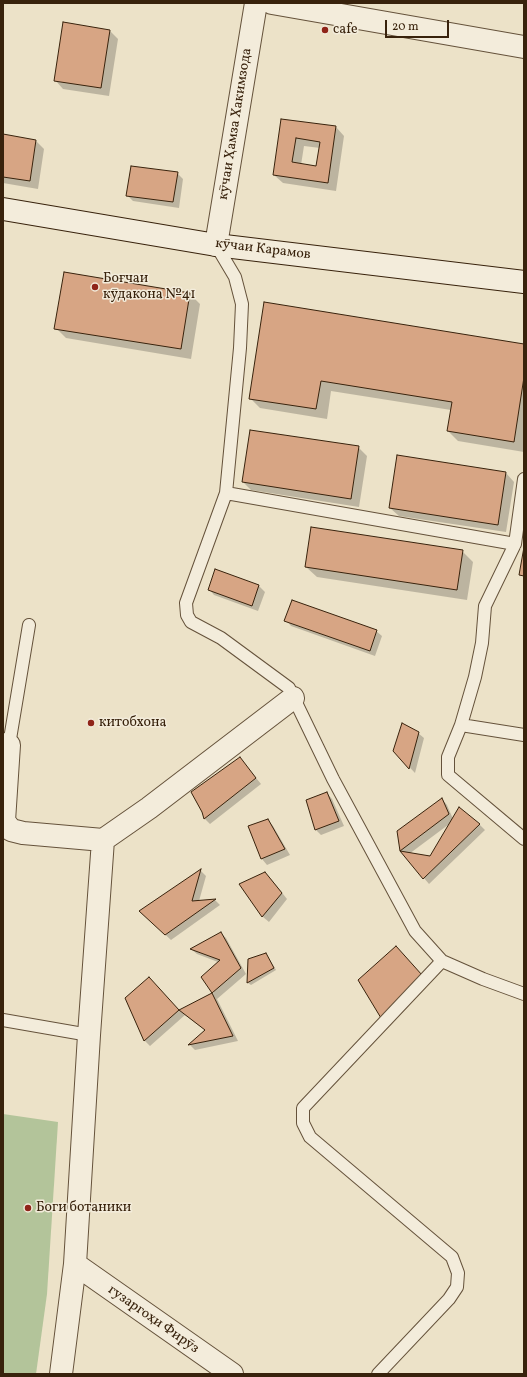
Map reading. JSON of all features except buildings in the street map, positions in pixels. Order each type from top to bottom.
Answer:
[{"type":"street","name":"кӯчаи Ҳамза Хакимзода","points":[[216,245],[256,3]]},
{"type":"street","points":[[272,3],[524,47]]},
{"type":"street","name":"кӯчаи Карамов","points":[[3,209],[216,245],[524,282]]},
{"type":"street","points":[[6,744],[4,821],[11,830],[23,833],[103,840],[149,808],[293,698]]},
{"type":"street","points":[[61,1374],[75,1264],[103,840]]},
{"type":"street","name":"гузаргоҳи Фирӯз","points":[[75,1264],[232,1374]]},
{"type":"lane","points":[[216,245],[235,277],[242,304],[240,348],[226,493],[186,603],[187,615],[191,622],[221,638],[289,688],[333,779],[415,931],[442,961],[483,979],[524,994]]},
{"type":"lane","points":[[524,479],[515,544],[485,606],[482,643],[475,677],[461,725],[448,757],[448,775],[524,839]]},
{"type":"lane","points":[[226,493],[515,544]]},
{"type":"lane","points":[[6,744],[29,625]]},
{"type":"lane","points":[[461,725],[524,735]]},
{"type":"lane","points":[[378,1374],[449,1299],[457,1287],[458,1272],[452,1257],[310,1137],[303,1123],[303,1108],[442,961]]},
{"type":"lane","points":[[3,1020],[89,1035]]},
{"type":"green space","name":"Боги ботаники","points":[[3,1114],[58,1122],[47,1294],[36,1374],[3,1374]]},
{"type":"place","name":"cafe","points":[[325,30]]},
{"type":"place","name":"Боғчаи кӯдакона №41","points":[[95,287]]},
{"type":"place","name":"китобхона","points":[[91,723]]},
{"type":"place","name":"Боги ботаники","points":[[28,1208]]}]
